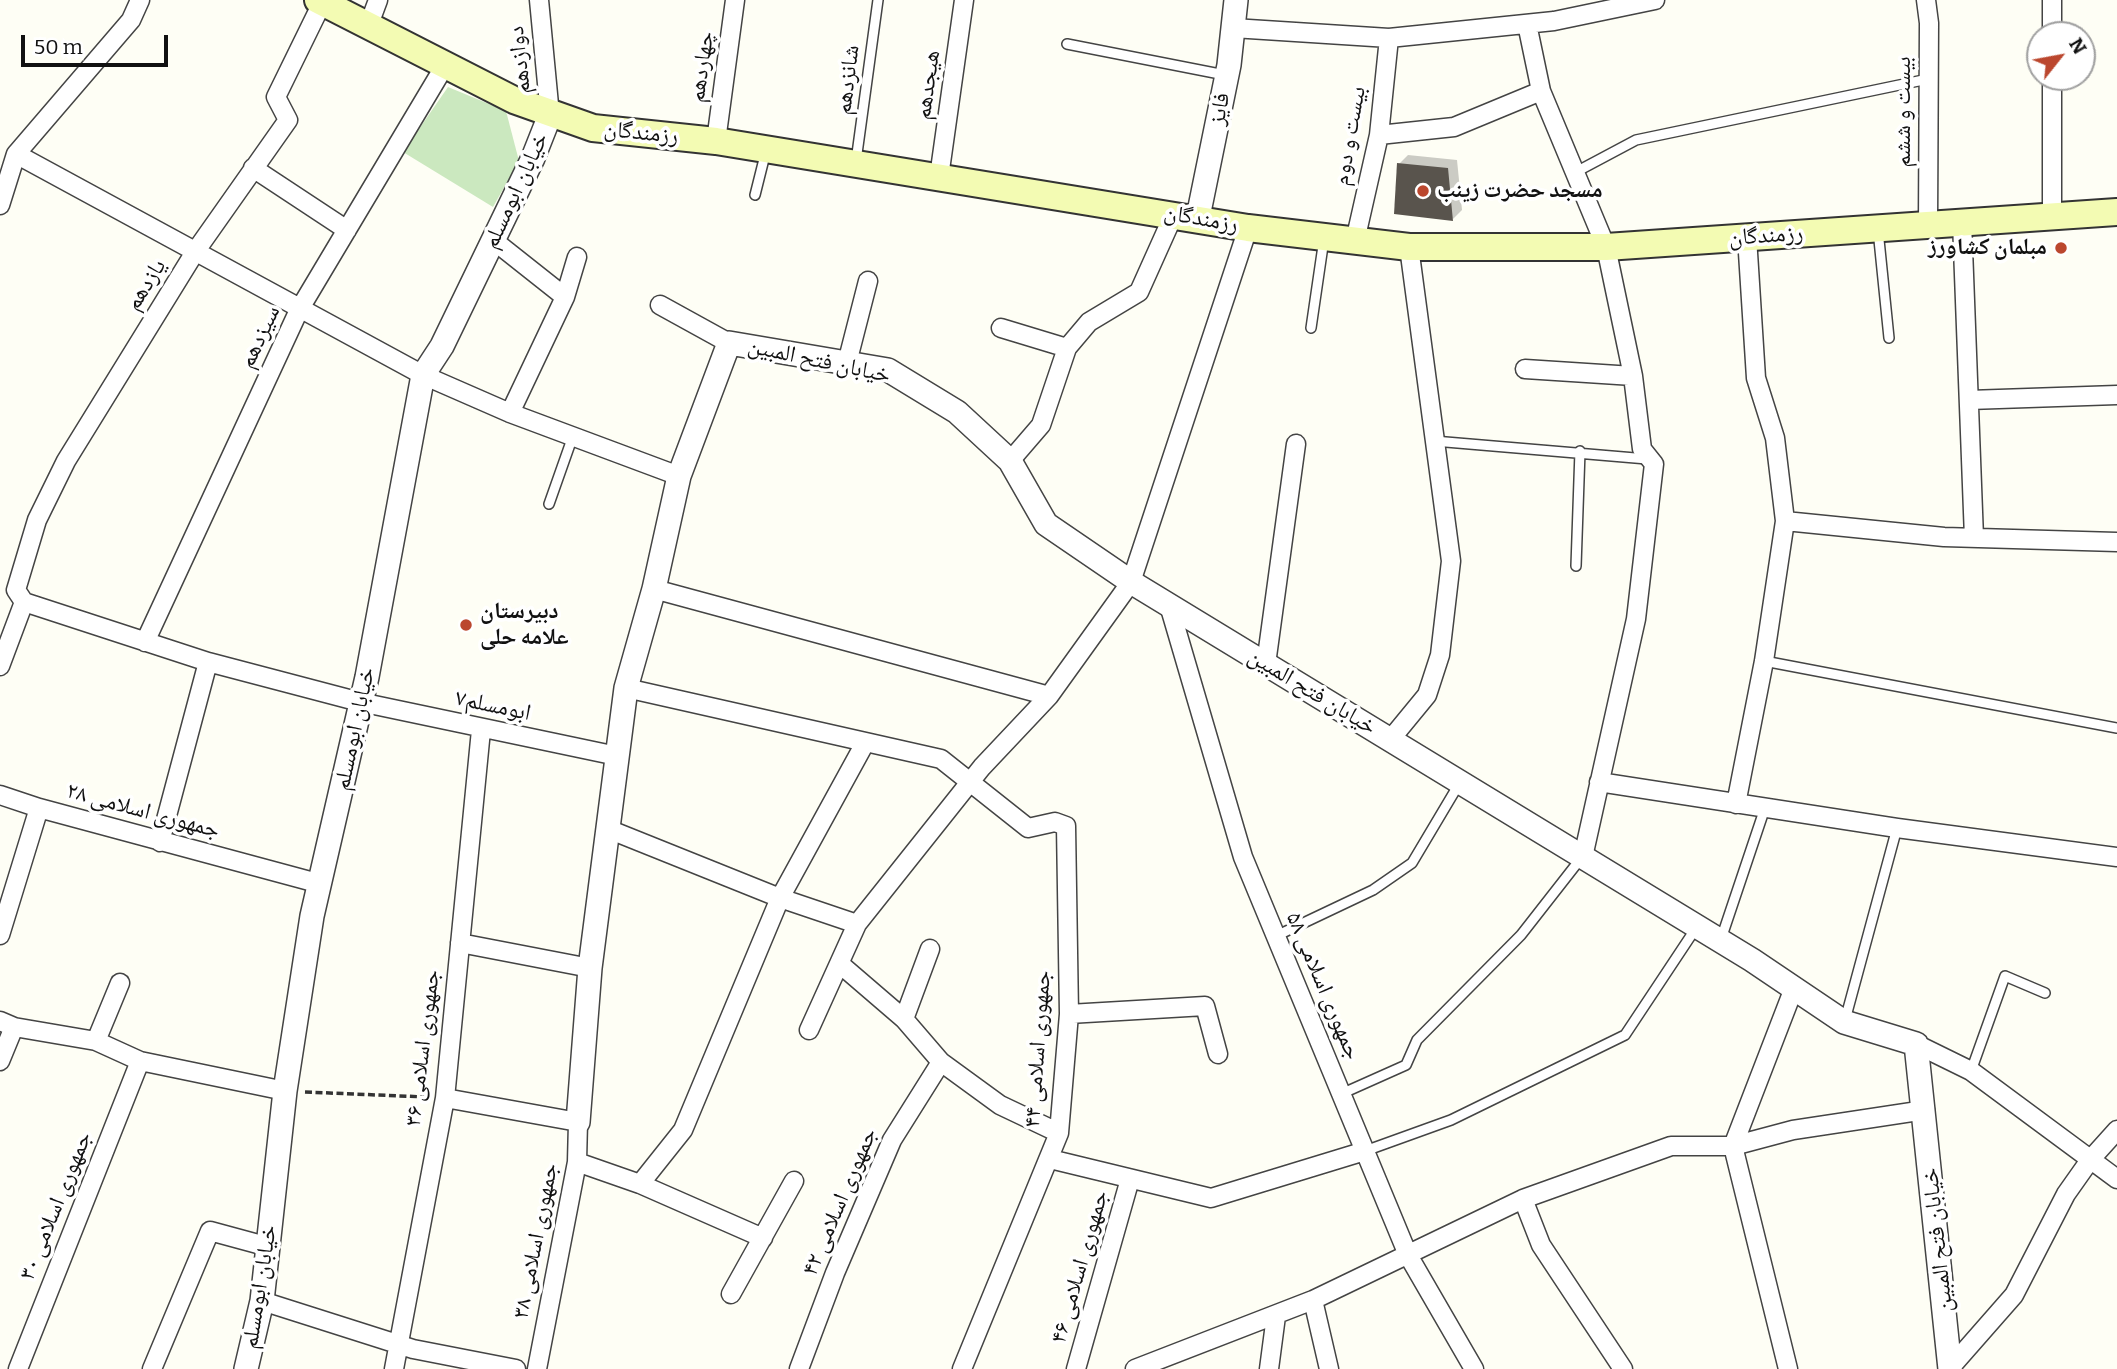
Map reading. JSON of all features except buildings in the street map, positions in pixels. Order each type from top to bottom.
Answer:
[{"type":"main road","name":"رزمندگان","points":[[320,1],[444,67],[550,115],[593,128],[716,141],[856,166],[1186,215],[1248,228],[1355,241],[1409,247],[1606,247],[2117,212]]},
{"type":"street","points":[[0,205],[16,154],[131,20],[140,0]]},
{"type":"street","points":[[368,27],[378,0]]},
{"type":"street","name":"دوازدهم","points":[[539,0],[550,115]]},
{"type":"street","name":"چهاردهم","points":[[716,141],[735,0]]},
{"type":"street","name":"هیجدهم","points":[[939,177],[964,0]]},
{"type":"street","name":"فایز","points":[[1186,215],[1227,75],[1236,0]]},
{"type":"street","points":[[1233,28],[1389,38],[1527,24],[1655,0]]},
{"type":"street","name":"بیست و ششم","points":[[1926,0],[1929,23],[1928,225]]},
{"type":"street","points":[[2052,0],[2052,21]]},
{"type":"street","name":"یازدهم","points":[[24,602],[16,590],[37,520],[54,484],[195,252],[288,120],[276,97],[320,1]]},
{"type":"street","points":[[1527,24],[1541,91],[1606,247],[1633,376],[1642,449],[1654,464],[1636,619],[1583,857]]},
{"type":"street","name":"بیست و دوم","points":[[1355,241],[1379,135],[1389,38]]},
{"type":"street","name":"سیزدهم","points":[[145,642],[299,310],[444,67]]},
{"type":"street","points":[[1379,135],[1454,127],[1541,91]]},
{"type":"street","points":[[2052,91],[2052,216]]},
{"type":"street","name":"خیابان ابومسلم","points":[[246,1369],[262,1301],[285,1091],[313,916],[360,702],[424,375],[493,240],[550,115]]},
{"type":"street","points":[[16,154],[299,310],[424,375],[510,413],[679,476]]},
{"type":"street","points":[[253,169],[347,230]]},
{"type":"street","points":[[1010,461],[1041,425],[1067,348],[1089,322],[1139,292],[1186,215]]},
{"type":"street","points":[[1962,222],[1974,538]]},
{"type":"street","points":[[809,1030],[857,924],[982,767],[1049,696],[1131,582],[1248,228]]},
{"type":"street","points":[[1736,804],[1764,661],[1785,521],[1775,438],[1756,378],[1747,237]]},
{"type":"street","points":[[493,240],[565,297]]},
{"type":"street","points":[[1390,740],[1427,695],[1440,655],[1451,562],[1409,247]]},
{"type":"street","points":[[510,413],[565,297],[578,257]]},
{"type":"street","points":[[847,363],[868,281]]},
{"type":"street","points":[[445,1098],[578,1122],[590,968],[626,688],[653,589],[679,476],[729,343],[660,305]]},
{"type":"street","points":[[1001,328],[1067,348]]},
{"type":"street","name":"خیابان فتح المبین","points":[[729,343],[888,370],[957,412],[1010,461],[1046,524],[1131,582],[1697,926],[1844,1022],[1916,1044],[1950,1369]]},
{"type":"street","points":[[1525,369],[1633,376]]},
{"type":"street","points":[[1969,400],[2117,395]]},
{"type":"street","points":[[1266,664],[1296,444]]},
{"type":"street","points":[[1785,521],[1974,538],[2117,542]]},
{"type":"street","points":[[653,589],[1049,696]]},
{"type":"street","points":[[0,666],[24,602]]},
{"type":"street","name":"ابومسلم۷","points":[[24,602],[208,662],[360,702],[481,730],[617,756]]},
{"type":"street","name":"جمهوری اسلامی ۵۸","points":[[1170,606],[1243,857],[1408,1255],[1474,1369]]},
{"type":"street","points":[[160,842],[208,662]]},
{"type":"street","points":[[626,688],[941,759],[972,781]]},
{"type":"street","name":"جمهوری اسلامی ۳۶","points":[[394,1369],[445,1098],[481,730]]},
{"type":"street","points":[[639,1184],[683,1130],[780,898],[865,743]]},
{"type":"street","name":"جمهوری اسلامی ۴۴","points":[[962,1369],[1059,1133],[1069,1014],[1066,826],[1055,822],[1028,828],[972,781]]},
{"type":"street","points":[[1599,782],[1897,828],[2117,858]]},
{"type":"street","points":[[0,795],[39,808]]},
{"type":"street","name":"جمهوری اسلامی ۲۸","points":[[0,935],[39,808],[321,884]]},
{"type":"street","points":[[608,829],[780,898],[857,924]]},
{"type":"street","points":[[460,943],[590,968]]},
{"type":"street","points":[[904,1019],[930,948]]},
{"type":"street","points":[[840,964],[904,1019],[941,1062],[1000,1105],[1059,1133]]},
{"type":"street","points":[[96,1041],[120,984]]},
{"type":"street","points":[[1788,1369],[1734,1146],[1794,989]]},
{"type":"street","points":[[1069,1014],[1205,1006],[1218,1054]]},
{"type":"street","points":[[0,1061],[7,1024],[96,1041],[140,1061],[285,1091]]},
{"type":"street","points":[[1916,1044],[1971,1071],[2117,1179]]},
{"type":"street","name":"جمهوری اسلامی ۳۰","points":[[18,1369],[140,1061]]},
{"type":"street","name":"جمهوری اسلامی ۴۲","points":[[799,1369],[835,1273],[892,1140],[941,1062]]},
{"type":"street","points":[[1135,1369],[1313,1300],[1523,1199],[1671,1146],[1734,1146],[1793,1130],[1925,1110]]},
{"type":"street","name":"جمهوری اسلامی ۳۸","points":[[537,1369],[578,1162],[578,1122]]},
{"type":"street","points":[[1950,1369],[2014,1295],[2066,1194],[2090,1160],[2117,1130]]},
{"type":"street","points":[[1050,1159],[1211,1198],[1365,1152]]},
{"type":"street","points":[[578,1162],[639,1184],[763,1238]]},
{"type":"street","name":"جمهوری اسلامی ۴۶","points":[[1076,1369],[1130,1180]]},
{"type":"street","points":[[731,1294],[794,1181]]},
{"type":"street","points":[[1523,1199],[1541,1245],[1623,1369]]},
{"type":"street","points":[[152,1369],[210,1231],[269,1247]]},
{"type":"street","points":[[1313,1300],[1329,1369]]},
{"type":"street","points":[[262,1301],[413,1349],[516,1369]]},
{"type":"street","points":[[1269,1369],[1276,1316]]},
{"type":"lane","name":"شانزدهم","points":[[856,166],[878,0]]},
{"type":"lane","points":[[1067,44],[1227,75]]},
{"type":"lane","points":[[1574,173],[1636,140],[1928,79]]},
{"type":"lane","points":[[755,195],[766,150]]},
{"type":"lane","points":[[1878,228],[1889,338]]},
{"type":"lane","points":[[1311,328],[1324,237]]},
{"type":"lane","points":[[548,503],[573,436]]},
{"type":"lane","points":[[1433,441],[1580,451],[1650,460]]},
{"type":"lane","points":[[1576,566],[1580,451]]},
{"type":"lane","points":[[1764,661],[2117,728]]},
{"type":"lane","points":[[1276,936],[1373,890],[1412,863],[1460,782]]},
{"type":"lane","points":[[1720,941],[1765,808]]},
{"type":"lane","points":[[1844,1022],[1897,828]]},
{"type":"lane","points":[[1341,1094],[1406,1065],[1417,1040],[1521,935],[1583,857]]},
{"type":"lane","points":[[1365,1152],[1451,1120],[1625,1035],[1697,926]]},
{"type":"lane","points":[[1971,1071],[2005,976],[2045,993]]},
{"type":"path","points":[[285,1091],[445,1098]]},
{"type":"green space","points":[[448,87],[506,111],[519,161],[493,207],[403,152]]},
{"type":"place","name":"مسجد حضرت زینب","points":[[1423,191]]},
{"type":"place","name":"مبلمان کشاورز","points":[[2061,248]]},
{"type":"place","name":"دبیرستان علامه حلی","points":[[466,625]]}]
